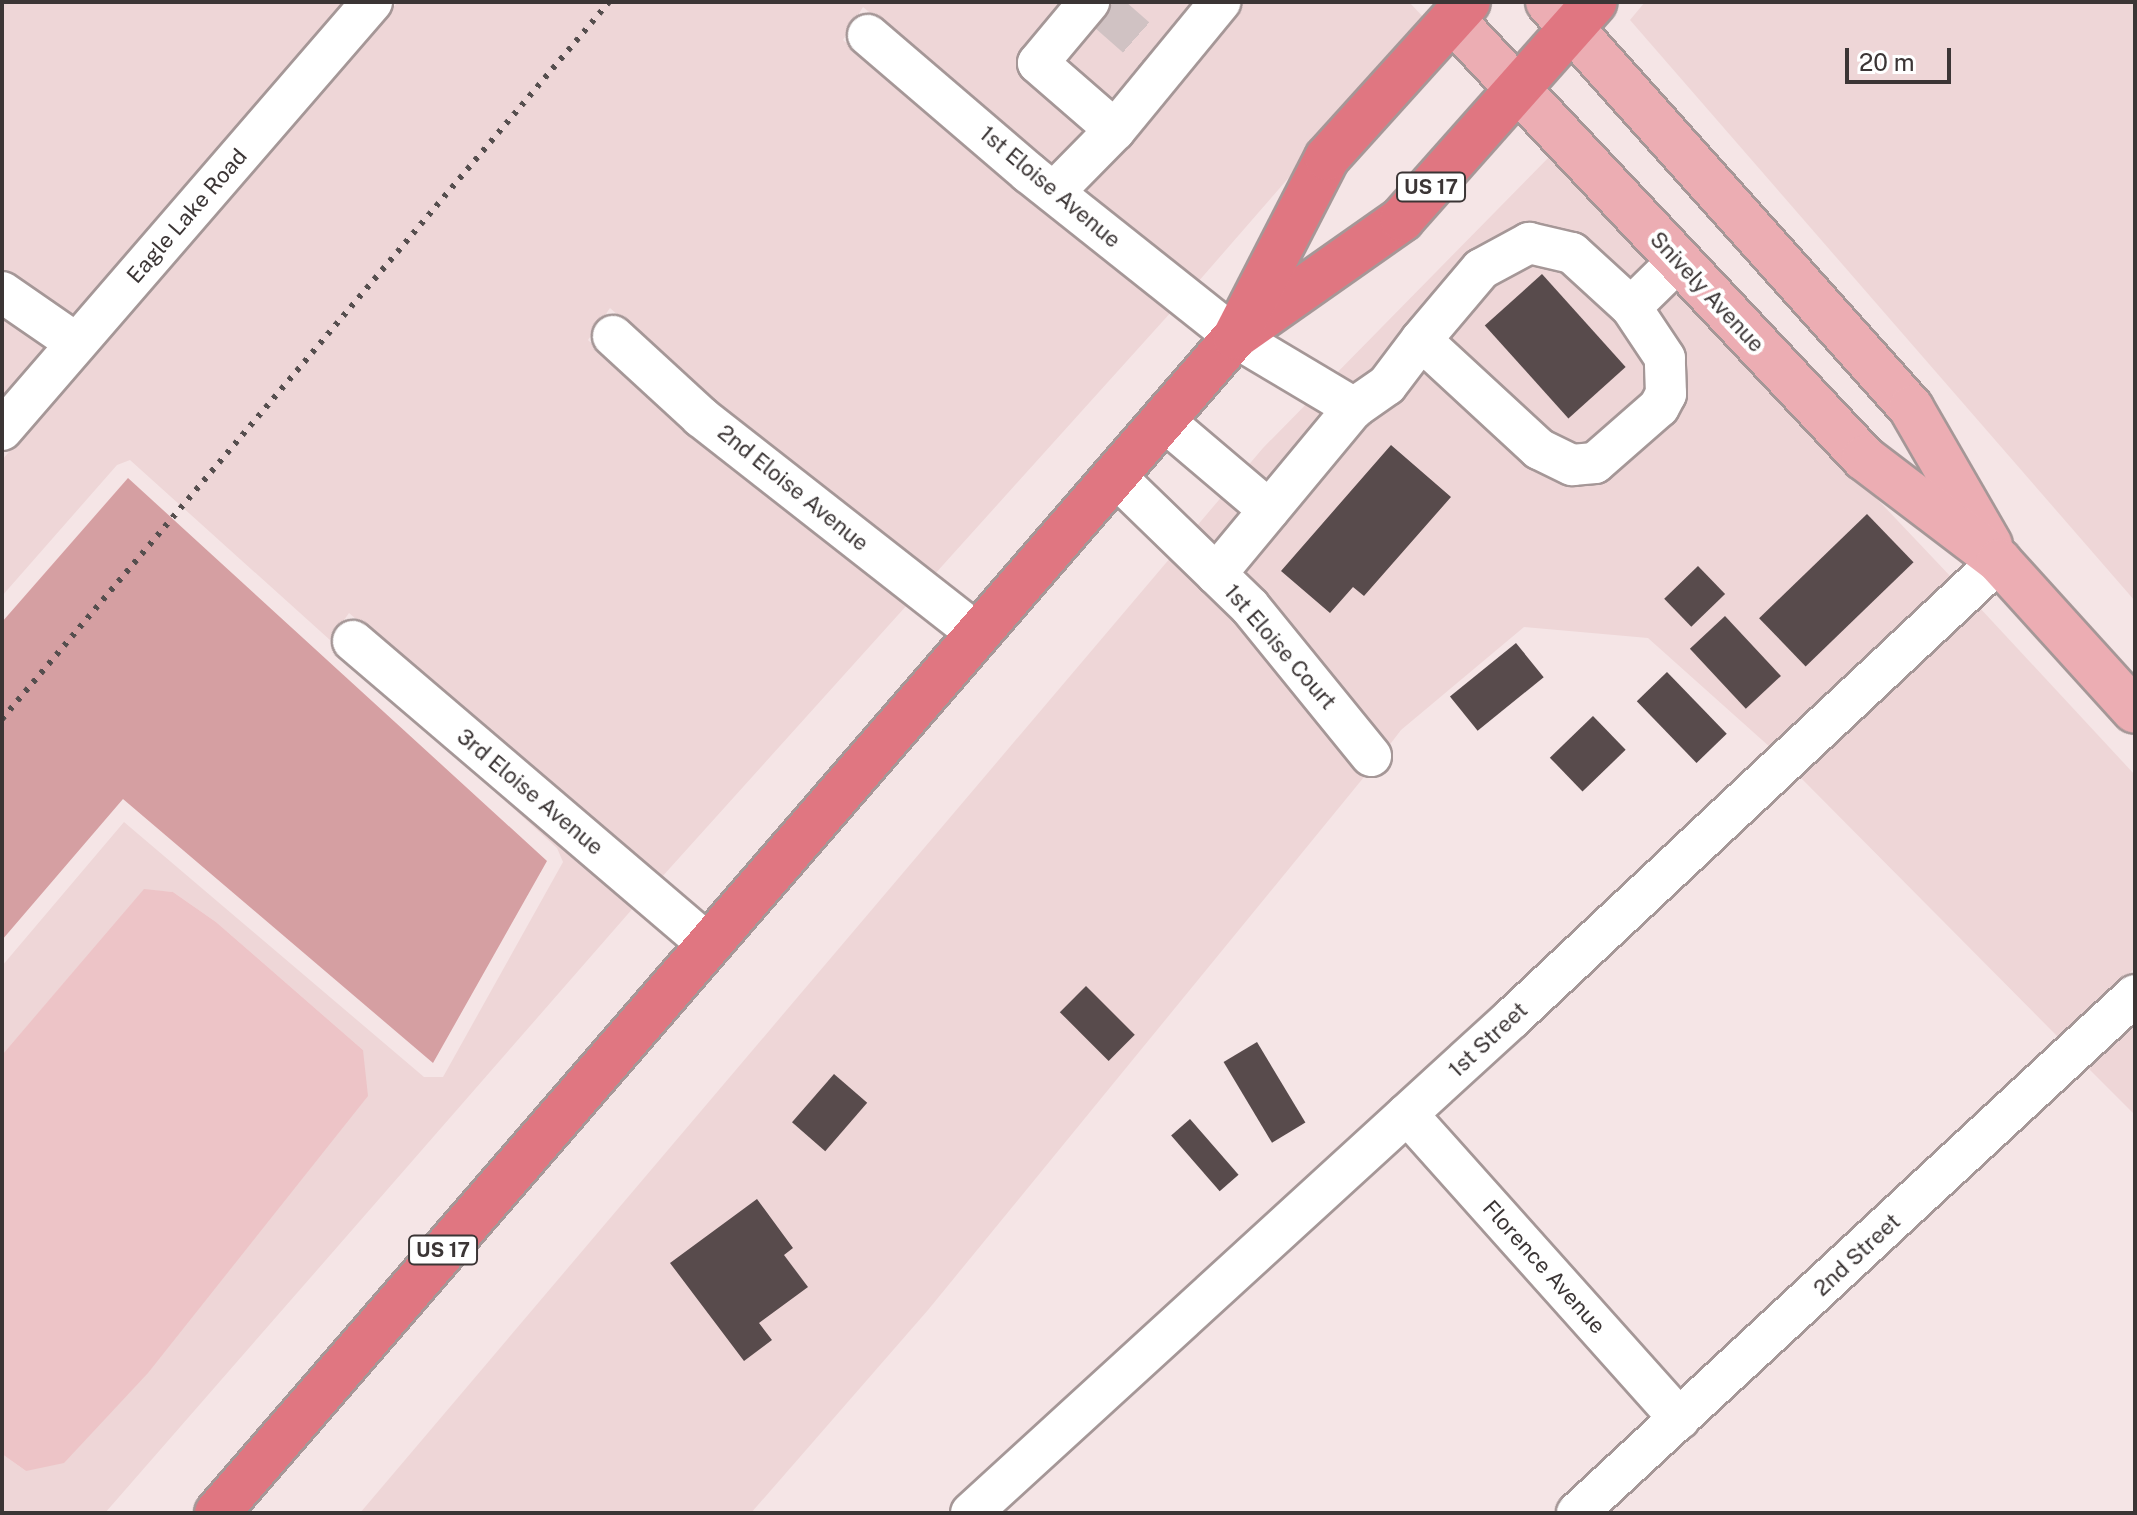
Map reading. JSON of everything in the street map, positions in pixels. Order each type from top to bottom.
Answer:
[{"type":"highway","name":"US 17","points":[[217,1513],[707,943],[1235,337],[1327,158],[1452,8]]},
{"type":"highway","name":"US 17","points":[[1235,337],[1402,219],[1518,92],[1572,11]]},
{"type":"main road","name":"Snively Avenue","points":[[1452,8],[1518,92],[1864,458],[1999,561],[2135,711]]},
{"type":"main road","name":"Snively Avenue","points":[[1572,11],[1911,408],[1999,561]]},
{"type":"street","name":"Eagle Lake Road","points":[[2,430],[372,2]]},
{"type":"street","points":[[1097,5],[1038,63],[1115,130]]},
{"type":"street","points":[[1054,192],[1115,130],[1162,59],[1208,8]]},
{"type":"street","name":"1st Eloise Avenue","points":[[868,35],[1054,192],[1235,337],[1354,408]]},
{"type":"street","points":[[1216,574],[1354,408],[1387,385],[1421,340],[1481,269],[1512,248],[1529,243],[1572,253],[1631,307],[1665,358],[1666,394],[1659,407],[1595,463],[1572,465],[1539,449],[1421,340]]},
{"type":"street","points":[[1631,307],[1678,261]]},
{"type":"street","points":[[2,292],[76,343]]},
{"type":"street","name":"2nd Eloise Avenue","points":[[613,336],[701,417],[978,634]]},
{"type":"street","points":[[1163,420],[1269,510]]},
{"type":"street","name":"1st Eloise Court","points":[[1115,476],[1250,607],[1371,756]]},
{"type":"street","name":"1st Street","points":[[971,1513],[1407,1114],[1999,561]]},
{"type":"street","name":"3rd Eloise Avenue","points":[[353,641],[707,943]]},
{"type":"street","name":"2nd Street","points":[[1577,1513],[2135,995]]},
{"type":"street","name":"Florence Avenue","points":[[1407,1114],[1680,1419]]},
{"type":"shaded area","points":[[2,2],[346,2],[73,317],[2,269]]},
{"type":"shaded area","points":[[398,2],[1409,2],[1426,20],[1198,282],[863,7],[843,40],[1172,311],[934,575],[710,399],[610,308],[588,340],[689,433],[907,605],[661,878],[349,613],[330,640],[130,460],[117,465],[2,596],[2,460]]},
{"type":"shaded area","points":[[1645,2],[2135,2],[2135,601],[1630,20]]},
{"type":"shaded area","points":[[1551,155],[1952,578],[1771,748],[1648,638],[1524,627],[1401,730],[1388,747],[1196,527],[1263,448]]},
{"type":"shaded area","points":[[2,316],[47,347],[2,400]]},
{"type":"shaded area","points":[[128,478],[547,861],[433,1063],[123,799],[2,940],[2,622]]},
{"type":"shaded area","points":[[1171,557],[1237,621],[1364,777],[928,1310],[751,1513],[360,1513]]},
{"type":"shaded area","points":[[1979,607],[2135,775],[2135,968],[2059,1038],[1799,776]]},
{"type":"shaded area","points":[[440,742],[634,907],[105,1513],[2,1513],[2,1454],[26,1471],[363,1050],[216,922],[173,892],[145,890],[2,1055],[2,966],[124,822],[424,1077],[443,1077],[563,862],[557,848]]},
{"type":"shaded area","points":[[144,889],[173,892],[216,922],[363,1050],[368,1096],[148,1373],[64,1463],[26,1471],[2,1454],[2,1055]]},
{"type":"shaded area","points":[[2135,1022],[2135,1115],[2087,1067]]},
{"type":"building","points":[[1542,274],[1626,367],[1568,418],[1485,326]]},
{"type":"building","points":[[1391,445],[1451,497],[1364,596],[1353,587],[1330,613],[1281,571]]},
{"type":"building","points":[[1867,514],[1914,562],[1806,666],[1759,618]]},
{"type":"building","points":[[1698,566],[1725,594],[1691,627],[1664,599]]},
{"type":"building","points":[[1725,616],[1781,676],[1746,709],[1690,649]]},
{"type":"building","points":[[1516,643],[1544,677],[1478,731],[1450,696]]},
{"type":"building","points":[[1667,672],[1727,734],[1697,763],[1637,701]]},
{"type":"building","points":[[1593,716],[1626,750],[1582,791],[1550,758]]},
{"type":"building","points":[[1086,986],[1135,1035],[1109,1061],[1060,1012]]},
{"type":"building","points":[[1257,1042],[1305,1123],[1272,1143],[1224,1062]]},
{"type":"building","points":[[834,1074],[867,1103],[825,1151],[792,1122]]},
{"type":"building","points":[[1190,1119],[1239,1175],[1220,1191],[1171,1135]]},
{"type":"building","points":[[757,1199],[793,1248],[784,1255],[808,1287],[759,1323],[772,1340],[744,1361],[670,1263]]},
{"type":"tunnel","points":[[1106,11],[1155,54]]},
{"type":"railway","points":[[2,719],[609,2]]}]
